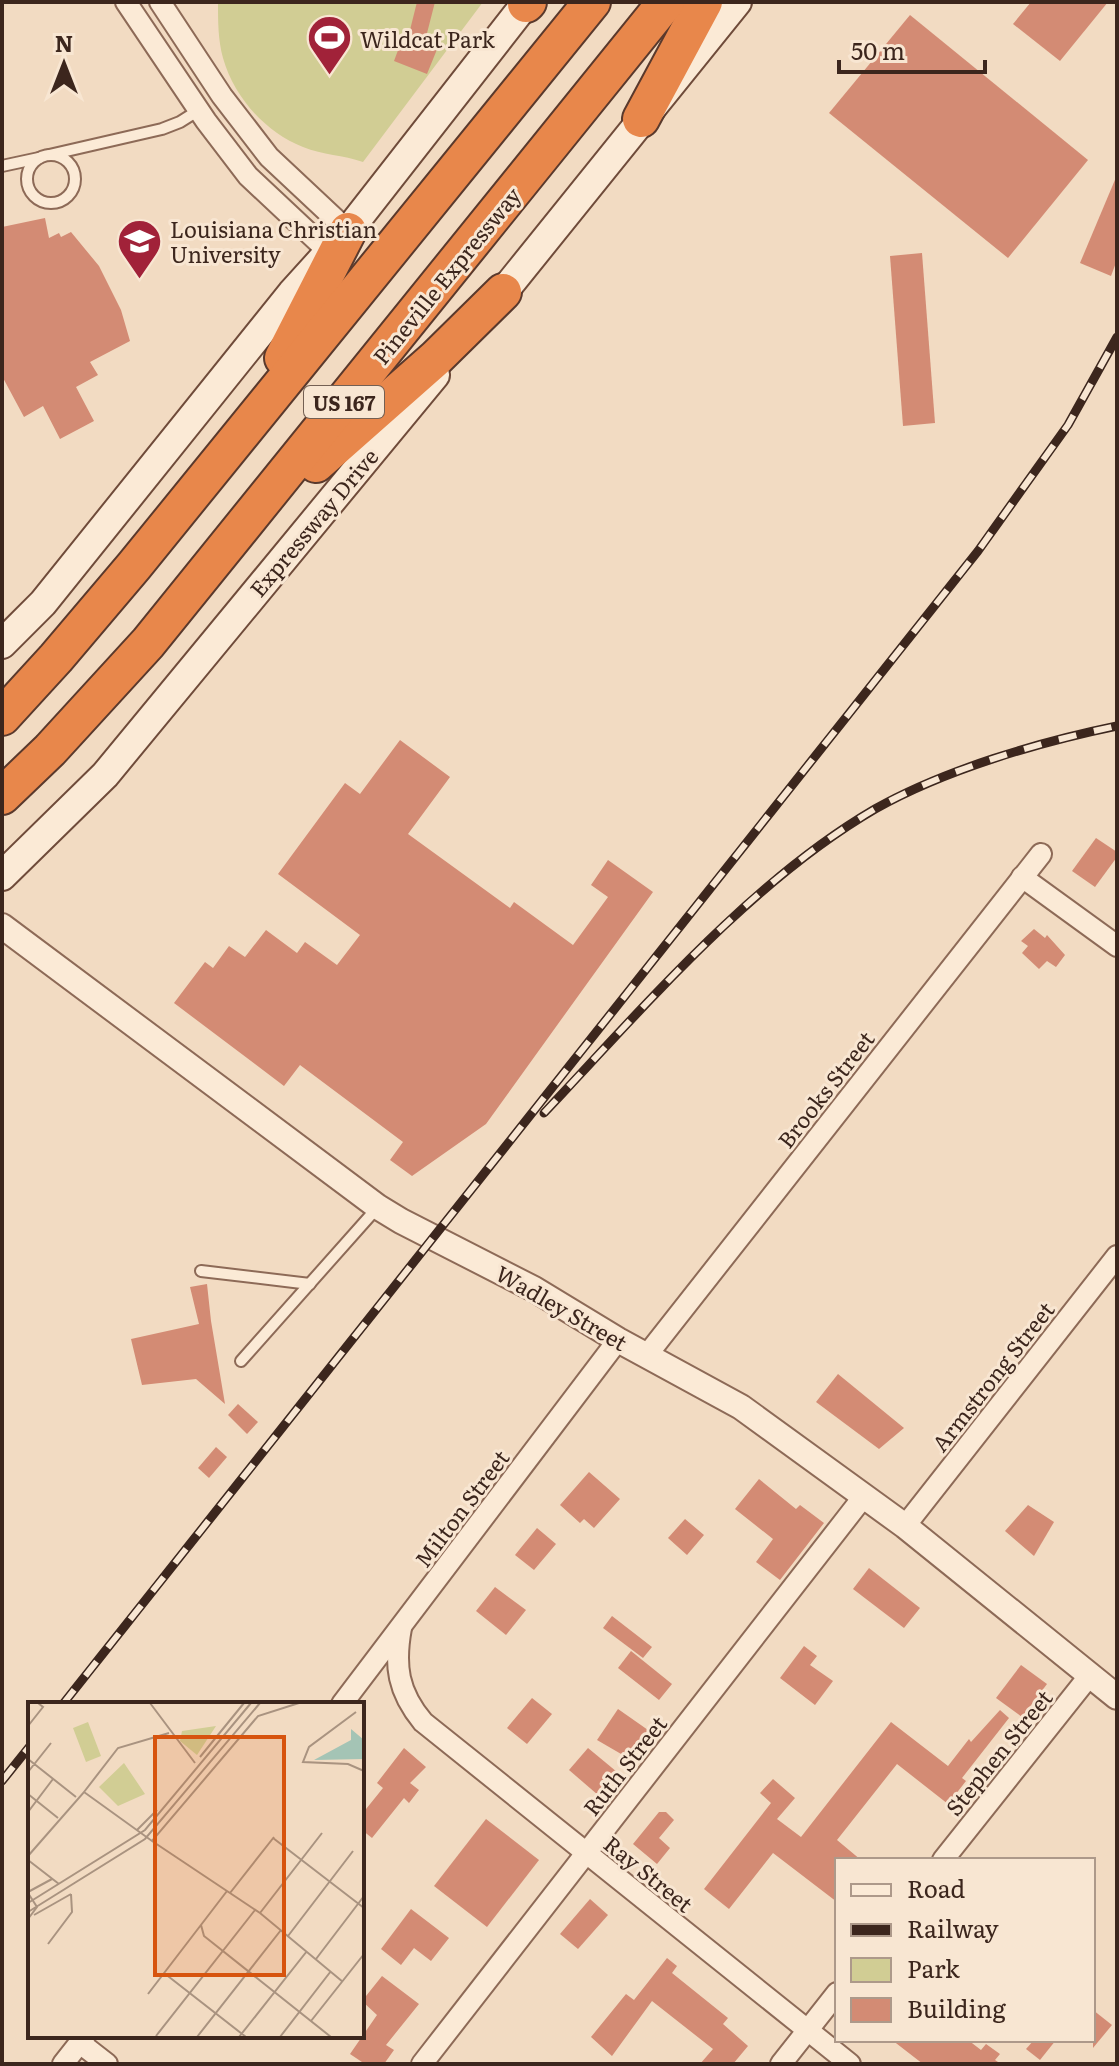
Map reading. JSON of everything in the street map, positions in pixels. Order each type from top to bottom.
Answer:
[{"type":"highway","name":"US 167","points":[[2,717],[56,658],[274,395],[592,2]]},
{"type":"highway","name":"Pineville Expressway","points":[[5,794],[138,655],[666,2]]},
{"type":"highway","points":[[641,119],[704,2]]},
{"type":"highway","points":[[199,484],[285,354],[338,242]]},
{"type":"highway","points":[[247,522],[436,358],[503,292]]},
{"type":"main road","name":"Expressway Drive","points":[[2,876],[105,775],[503,292],[737,2]]},
{"type":"main road","points":[[2,644],[43,603],[292,293],[338,242],[527,3]]},
{"type":"street","points":[[126,2],[248,176],[338,242]]},
{"type":"street","points":[[160,2],[222,96],[338,242]]},
{"type":"street","points":[[199,110],[222,96]]},
{"type":"street","name":"Brooks Street","points":[[647,1355],[1041,854]]},
{"type":"street","points":[[1022,877],[1117,946]]},
{"type":"street","name":"Wadley Street","points":[[2,926],[378,1207],[534,1289],[618,1340],[741,1407],[905,1526],[1117,1697]]},
{"type":"street","name":"Armstrong Street","points":[[905,1526],[1117,1256]]},
{"type":"street","name":"Milton Street","points":[[344,1702],[618,1340]]},
{"type":"street","name":"Ruth Street","points":[[422,2064],[864,1496]]},
{"type":"street","name":"Ray Street","points":[[401,1628],[397,1674],[411,1707],[423,1722],[850,2064]]},
{"type":"street","name":"Stephen Street","points":[[945,1858],[1090,1675]]},
{"type":"street","points":[[781,2064],[835,1996]]},
{"type":"street","points":[[63,2064],[82,2039],[107,2064]]},
{"type":"lane","points":[[2,166],[162,129],[199,110]]},
{"type":"lane","points":[[45,156],[64,159],[74,172],[75,181],[68,195],[54,203],[38,200],[28,189],[27,174],[35,161],[45,156]]},
{"type":"lane","points":[[241,1361],[378,1207]]},
{"type":"lane","points":[[201,1271],[310,1284]]},
{"type":"green space","name":"Wildcat Park","points":[[218,2],[483,2],[363,162],[303,147],[276,132],[253,112],[235,86],[223,58]]},
{"type":"building","points":[[417,2],[435,2],[426,37],[440,42],[427,74],[394,61],[406,29],[410,30]]},
{"type":"building","points":[[1031,2],[1108,2],[1060,61],[1013,24]]},
{"type":"building","points":[[910,15],[1088,160],[1008,258],[829,113]]},
{"type":"building","points":[[1117,175],[1117,260],[1111,276],[1080,263]]},
{"type":"building","points":[[45,218],[49,238],[71,232],[99,266],[121,310],[130,341],[90,362],[98,375],[76,387],[94,421],[60,439],[43,406],[24,417],[2,376],[2,227]]},
{"type":"building","points":[[922,253],[935,423],[903,426],[890,256]]},
{"type":"building","points":[[400,740],[450,777],[408,834],[510,908],[514,902],[573,945],[608,897],[591,885],[608,860],[653,892],[486,1124],[412,1176],[390,1160],[403,1142],[300,1065],[284,1086],[174,1003],[205,962],[213,968],[229,946],[245,957],[266,930],[297,953],[305,942],[337,965],[360,935],[278,874],[345,783],[360,794]]},
{"type":"building","points":[[1096,838],[1117,852],[1117,857],[1095,887],[1072,871]]},
{"type":"building","points":[[1034,929],[1045,938],[1047,935],[1065,955],[1056,967],[1047,961],[1039,969],[1022,953],[1028,946],[1021,941]]},
{"type":"building","points":[[207,1284],[225,1404],[196,1379],[142,1385],[131,1339],[199,1324],[190,1287]]},
{"type":"building","points":[[838,1374],[904,1428],[879,1449],[816,1402]]},
{"type":"building","points":[[238,1404],[258,1422],[247,1434],[228,1415]]},
{"type":"building","points":[[216,1447],[227,1457],[209,1478],[198,1468]]},
{"type":"building","points":[[589,1472],[620,1499],[594,1528],[584,1519],[580,1523],[560,1505]]},
{"type":"building","points":[[759,1479],[796,1509],[800,1505],[824,1523],[780,1580],[756,1562],[773,1539],[735,1509]]},
{"type":"building","points":[[1028,1505],[1054,1522],[1034,1556],[1005,1531]]},
{"type":"building","points":[[685,1519],[704,1535],[687,1555],[668,1538]]},
{"type":"building","points":[[537,1528],[556,1544],[534,1570],[515,1555]]},
{"type":"building","points":[[869,1568],[920,1608],[904,1628],[853,1589]]},
{"type":"building","points":[[495,1587],[526,1610],[506,1635],[476,1611]]},
{"type":"building","points":[[612,1616],[652,1647],[643,1658],[603,1628]]},
{"type":"building","points":[[804,1646],[817,1656],[810,1665],[833,1681],[815,1705],[780,1678]]},
{"type":"building","points":[[631,1651],[672,1684],[659,1700],[618,1668]]},
{"type":"building","points":[[1021,1665],[1047,1684],[1022,1717],[996,1698]]},
{"type":"building","points":[[532,1698],[552,1714],[527,1744],[507,1728]]},
{"type":"building","points":[[618,1709],[648,1730],[628,1758],[597,1740]]},
{"type":"building","points":[[1000,1710],[1009,1718],[962,1778],[966,1781],[948,1804],[897,1764],[837,1840],[859,1858],[835,1858],[835,1900],[773,1853],[729,1909],[704,1889],[771,1803],[760,1793],[773,1779],[795,1798],[777,1819],[801,1837],[891,1722],[948,1766],[969,1739],[971,1742]]},
{"type":"building","points":[[404,1748],[426,1767],[410,1783],[419,1790],[409,1803],[404,1798],[372,1838],[364,1832],[364,1812],[383,1788],[377,1783]]},
{"type":"building","points":[[588,1748],[617,1772],[598,1795],[569,1770]]},
{"type":"building","points":[[659,1812],[666,1812],[674,1820],[659,1838],[670,1848],[657,1864],[633,1844]]},
{"type":"building","points":[[486,1819],[539,1860],[487,1927],[434,1886]]},
{"type":"building","points":[[590,1899],[608,1915],[578,1949],[560,1934]]},
{"type":"building","points":[[411,1909],[449,1938],[431,1961],[414,1948],[401,1965],[381,1949]]},
{"type":"building","points":[[667,1958],[677,1966],[672,1973],[728,2018],[723,2024],[748,2046],[733,2064],[700,2064],[713,2049],[652,2001],[612,2056],[591,2037],[626,1994],[634,2000]]},
{"type":"building","points":[[382,1976],[419,2004],[386,2045],[394,2050],[384,2064],[365,2064],[350,2054],[364,2038],[377,2015],[364,2003],[364,1998]]},
{"type":"building","points":[[1095,2012],[1112,2025],[1093,2048],[1095,2042]]},
{"type":"building","points":[[895,2042],[971,2042],[981,2050],[986,2044],[1000,2054],[995,2060],[1001,2064],[923,2064]]},
{"type":"building","points":[[1032,2042],[1054,2042],[1040,2060],[1026,2049]]},
{"type":"railway","points":[[65,1702],[978,551],[1068,425],[1117,337]]},
{"type":"railway","points":[[544,1113],[700,949],[784,873],[829,839],[875,809],[961,770],[1024,749],[1117,726]]},
{"type":"railway","points":[[2,1781],[28,1748]]},
{"type":"place","name":"Wildcat Park","points":[[329,77]]},
{"type":"place","name":"Louisiana Christian University","points":[[139,280]]}]
